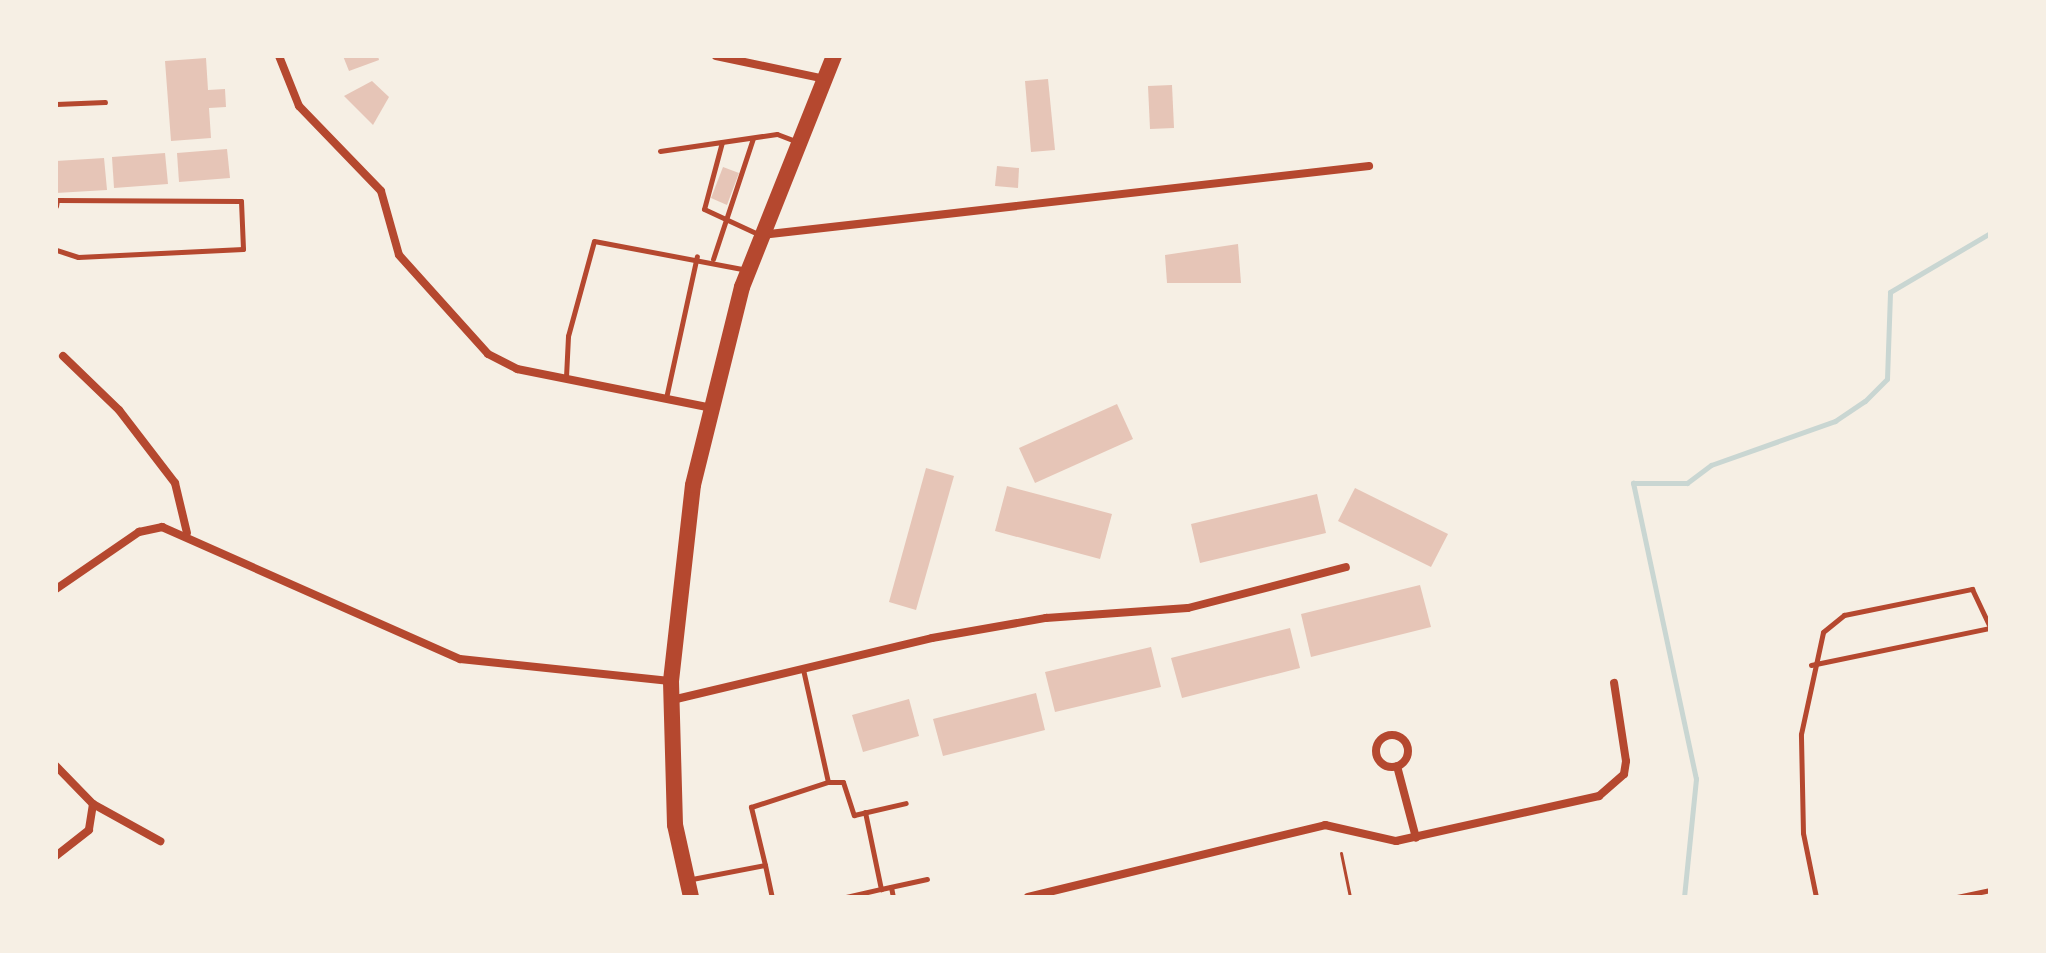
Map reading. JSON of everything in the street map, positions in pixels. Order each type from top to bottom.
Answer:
[{"type":"main road","points":[[689,889],[675,825],[671,681],[677,594],[708,407],[760,235],[834,56]]},
{"type":"street","points":[[279,56],[299,106],[381,191],[406,264],[488,354],[517,369],[708,407]]},
{"type":"street","points":[[716,56],[825,79]]},
{"type":"street","points":[[760,235],[1369,166]]},
{"type":"street","points":[[63,356],[119,410],[175,483],[187,533]]},
{"type":"street","points":[[56,589],[139,532],[162,527],[187,533],[460,659],[671,681]]},
{"type":"street","points":[[672,700],[1046,618],[1188,608],[1346,567]]},
{"type":"street","points":[[1028,897],[1325,825],[1396,841],[1612,789],[1626,761],[1614,683]]},
{"type":"street","points":[[1397,766],[1376,756],[1386,735],[1408,745],[1397,766],[1416,838]]},
{"type":"street","points":[[56,766],[93,804],[160,841]]},
{"type":"street","points":[[56,856],[89,830],[93,804]]},
{"type":"lane","points":[[56,104],[105,102]]},
{"type":"lane","points":[[660,151],[777,134],[799,142]]},
{"type":"lane","points":[[713,259],[753,138]]},
{"type":"lane","points":[[722,142],[703,205],[726,222],[760,235]]},
{"type":"lane","points":[[56,202],[241,201],[243,249],[78,257],[56,250]]},
{"type":"lane","points":[[566,377],[573,352],[568,336],[594,241],[713,259],[748,270]]},
{"type":"lane","points":[[666,399],[697,256]]},
{"type":"lane","points":[[1811,665],[1990,628],[1972,589],[1844,615],[1823,632],[1811,665],[1800,798],[1816,897]]},
{"type":"lane","points":[[803,669],[828,782]]},
{"type":"lane","points":[[772,897],[751,807],[828,782],[843,782],[854,815],[906,803]]},
{"type":"lane","points":[[865,812],[881,889]]},
{"type":"lane","points":[[689,889],[765,865]]},
{"type":"lane","points":[[846,897],[927,879]]},
{"type":"lane","points":[[891,887],[893,897]]},
{"type":"lane","points":[[1957,897],[1990,890]]},
{"type":"path","points":[[1341,853],[1350,897]]},
{"type":"building","points":[[343,56],[378,56],[379,60],[349,71]]},
{"type":"building","points":[[206,58],[208,90],[225,89],[226,107],[209,108],[211,138],[171,141],[165,61]]},
{"type":"building","points":[[1048,79],[1055,150],[1031,152],[1025,81]]},
{"type":"building","points":[[372,81],[389,97],[373,125],[344,96]]},
{"type":"building","points":[[1172,85],[1174,128],[1150,129],[1148,86]]},
{"type":"building","points":[[227,149],[230,178],[179,182],[177,153]]},
{"type":"building","points":[[165,153],[168,184],[114,188],[112,157]]},
{"type":"building","points":[[104,158],[107,190],[56,193],[56,161]]},
{"type":"building","points":[[997,166],[1019,168],[1018,188],[995,186]]},
{"type":"building","points":[[723,167],[739,173],[727,205],[711,198]]},
{"type":"building","points":[[1238,244],[1241,283],[1167,283],[1165,255]]},
{"type":"building","points":[[1117,404],[1133,439],[1035,483],[1019,448]]},
{"type":"building","points":[[926,468],[954,476],[916,610],[889,602]]},
{"type":"building","points":[[1007,486],[1112,514],[1100,559],[995,531]]},
{"type":"building","points":[[1355,488],[1448,534],[1431,567],[1338,521]]},
{"type":"building","points":[[1317,494],[1326,533],[1200,563],[1191,524]]},
{"type":"building","points":[[1420,585],[1431,627],[1311,657],[1301,614]]},
{"type":"building","points":[[1290,628],[1300,668],[1182,698],[1171,658]]},
{"type":"building","points":[[1151,647],[1161,687],[1055,712],[1045,672]]},
{"type":"building","points":[[1036,693],[1045,730],[943,756],[933,719]]},
{"type":"building","points":[[909,699],[919,736],[863,752],[852,715]]},
{"type":"waterway","points":[[1684,897],[1696,779],[1633,483],[1687,483],[1711,465],[1835,421],[1865,401],[1887,379],[1890,292],[1990,233]]}]
